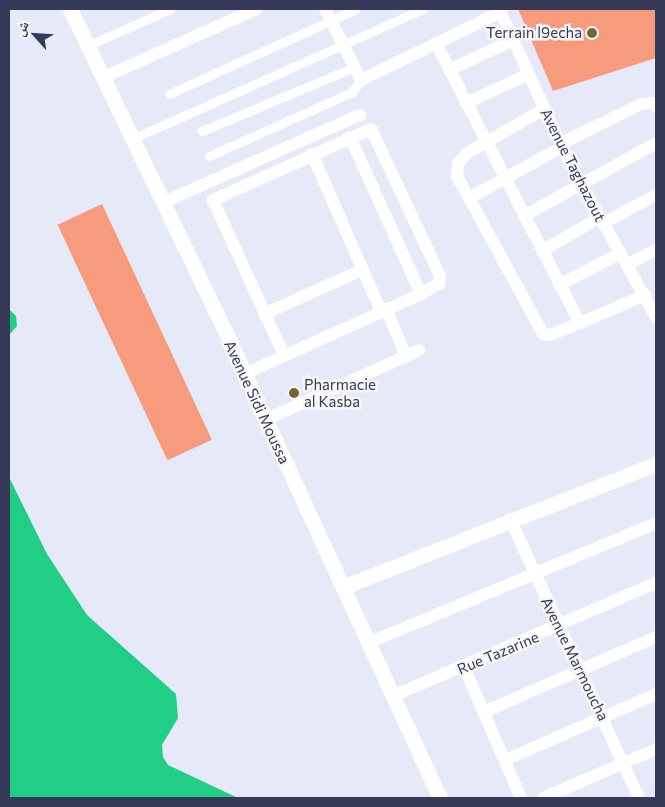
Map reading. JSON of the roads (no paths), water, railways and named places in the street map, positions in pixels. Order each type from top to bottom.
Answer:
[{"type":"street","name":"Avenue Sidi Moussa","points":[[70,9],[244,374],[440,798]]},
{"type":"street","points":[[87,46],[170,9]]},
{"type":"street","points":[[102,78],[256,9]]},
{"type":"street","points":[[169,94],[327,15],[356,9]]},
{"type":"street","points":[[132,139],[423,9]]},
{"type":"street","points":[[209,156],[352,92],[361,80],[500,11]]},
{"type":"street","name":"Avenue Taghazout","points":[[500,11],[580,183],[650,301],[656,317]]},
{"type":"street","points":[[327,15],[361,80]]},
{"type":"street","points":[[449,70],[513,40]]},
{"type":"street","points":[[436,43],[484,141],[580,323]]},
{"type":"street","points":[[202,131],[354,67]]},
{"type":"street","points":[[466,103],[529,74]]},
{"type":"street","points":[[469,198],[561,145],[641,104],[651,103],[656,106]]},
{"type":"street","points":[[544,109],[484,141],[456,166],[458,178],[543,334],[550,335],[580,323],[650,301]]},
{"type":"street","points":[[162,203],[360,115]]},
{"type":"street","points":[[244,374],[437,286],[440,276],[380,144],[370,128],[213,200],[284,355]]},
{"type":"street","points":[[350,137],[420,294]]},
{"type":"street","points":[[524,216],[580,183],[656,143]]},
{"type":"street","points":[[312,154],[362,270],[406,356]]},
{"type":"street","points":[[542,251],[601,220],[656,195]]},
{"type":"street","points":[[559,285],[624,259],[656,250]]},
{"type":"street","points":[[264,314],[362,270]]},
{"type":"street","points":[[265,420],[419,350]]},
{"type":"street","points":[[343,587],[510,519],[656,464]]},
{"type":"street","name":"Avenue Marmoucha","points":[[510,519],[640,798]]},
{"type":"street","points":[[368,644],[535,576],[656,523]]},
{"type":"street","name":"Rue Tazarine","points":[[393,696],[560,627],[656,583]]},
{"type":"street","points":[[484,712],[656,637]]},
{"type":"street","points":[[464,667],[521,798]]},
{"type":"street","points":[[505,760],[656,694]]},
{"type":"street","points":[[543,798],[656,749]]},
{"type":"place","name":"Terrain l9echa","points":[[592,33]]},
{"type":"place","name":"Pharmacie al Kasba","points":[[294,393]]}]
